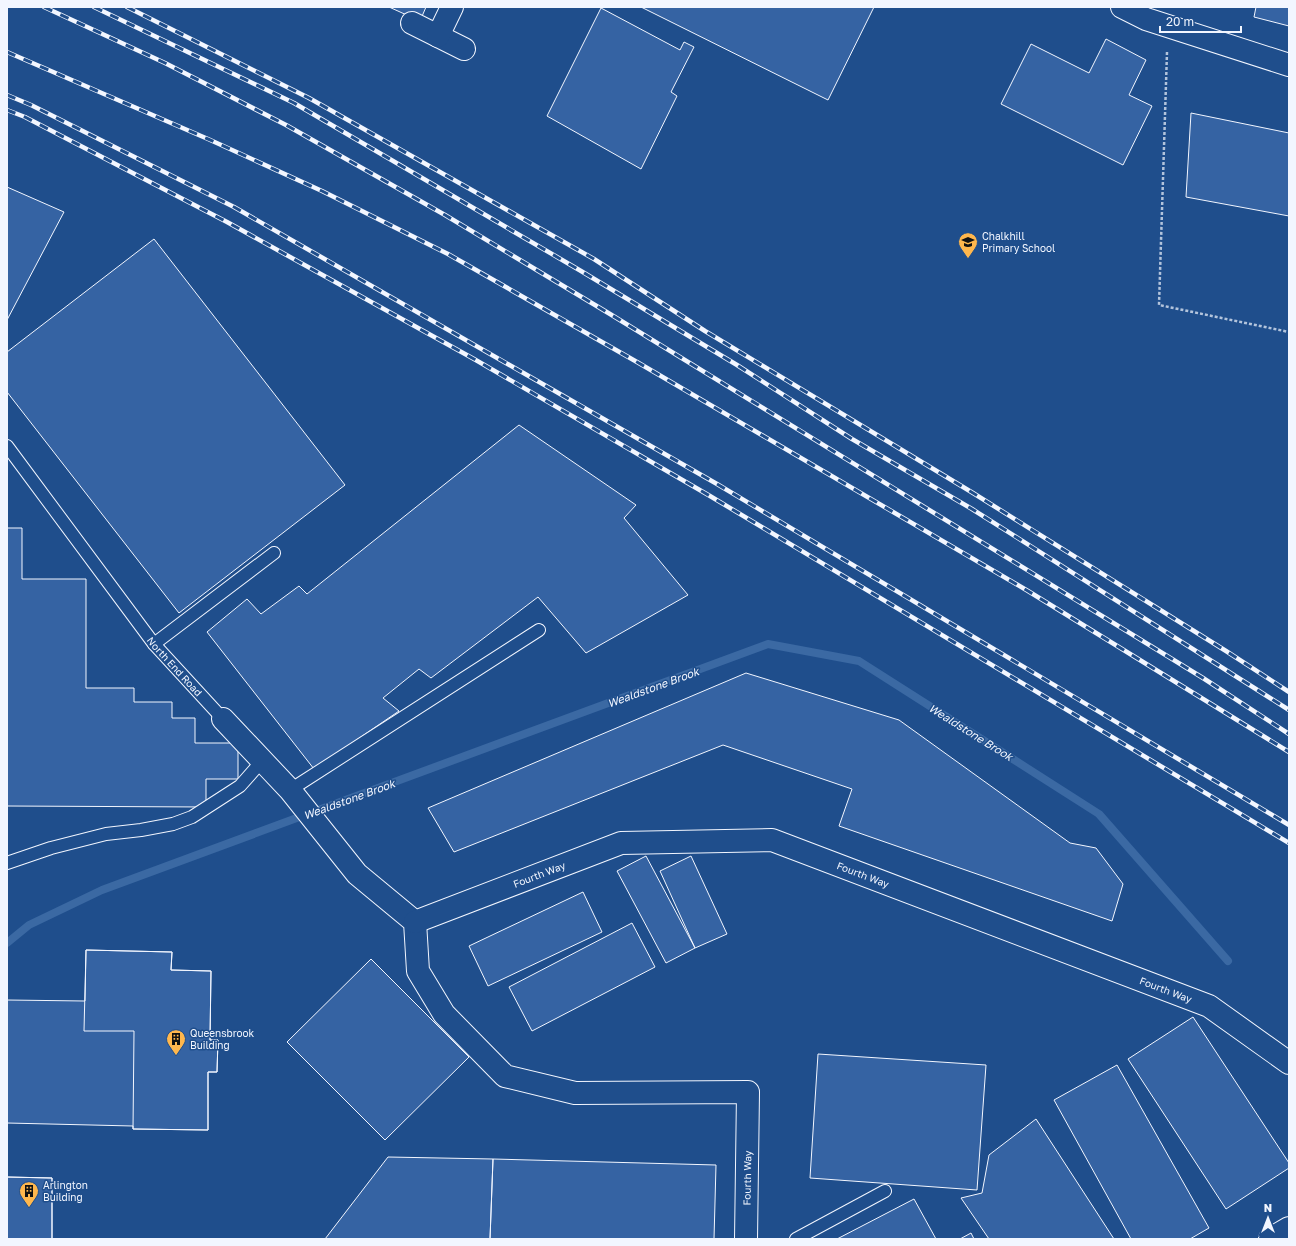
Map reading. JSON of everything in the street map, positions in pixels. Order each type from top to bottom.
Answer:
[{"type":"street","points":[[438,36],[452,7]]},
{"type":"street","points":[[1122,7],[1148,13],[1168,26],[1289,65]]},
{"type":"street","points":[[412,23],[464,49]]},
{"type":"street","name":"North End Road","points":[[223,719],[290,790],[357,874],[416,922]]},
{"type":"street","name":"Fourth Way","points":[[746,1239],[748,1092],[574,1093],[505,1076],[444,1014],[418,971],[416,922],[621,843],[772,840],[1209,1006],[1289,1063]]},
{"type":"street","points":[[1270,1239],[1289,1228]]},
{"type":"lane","name":"North End Road","points":[[7,447],[154,644],[223,719]]},
{"type":"lane","points":[[154,644],[274,553]]},
{"type":"lane","points":[[290,790],[538,630]]},
{"type":"lane","points":[[7,863],[51,848],[106,834],[141,830],[173,824],[192,817],[240,786],[262,760]]},
{"type":"lane","points":[[796,1239],[885,1191]]},
{"type":"path","points":[[1168,26],[1159,305],[1289,332]]},
{"type":"building","points":[[389,7],[426,7],[420,21]]},
{"type":"building","points":[[641,7],[874,7],[828,100]]},
{"type":"building","points":[[1256,7],[1289,7],[1289,26],[1254,17]]},
{"type":"building","points":[[601,8],[680,50],[684,42],[694,47],[671,92],[677,96],[641,169],[547,116]]},
{"type":"building","points":[[1106,39],[1146,60],[1129,95],[1152,106],[1123,165],[1001,104],[1031,44],[1089,73]]},
{"type":"building","points":[[1191,113],[1289,133],[1289,216],[1186,197]]},
{"type":"building","points":[[7,187],[64,212],[7,320]]},
{"type":"building","points":[[154,239],[345,485],[179,613],[7,392],[7,352]]},
{"type":"building","points":[[519,425],[636,505],[624,518],[688,595],[586,653],[538,597],[431,678],[419,669],[383,698],[399,711],[314,769],[207,632],[247,599],[261,614],[299,586],[307,594]]},
{"type":"building","points":[[7,528],[22,528],[22,579],[86,579],[86,688],[134,688],[134,702],[172,702],[172,718],[195,718],[195,743],[238,743],[238,779],[206,779],[206,807],[7,806]]},
{"type":"building","points":[[746,673],[899,720],[1070,843],[1096,848],[1123,884],[1112,921],[839,826],[852,789],[723,745],[454,852],[428,808]]},
{"type":"building","points":[[646,856],[695,948],[666,963],[617,871]]},
{"type":"building","points":[[691,856],[727,934],[695,948],[660,871]]},
{"type":"building","points":[[583,892],[602,932],[488,986],[469,946]]},
{"type":"building","points":[[632,923],[655,967],[532,1031],[509,987]]},
{"type":"building","name":"Queensbrook Building","points":[[86,950],[172,952],[171,970],[211,971],[210,1040],[218,1040],[217,1072],[208,1072],[208,1130],[133,1129],[134,1031],[84,1031]]},
{"type":"building","points":[[86,950],[172,952],[171,970],[211,971],[210,1040],[218,1040],[217,1072],[208,1072],[208,1130],[133,1129],[133,1126],[7,1123],[7,1000],[85,1001]]},
{"type":"building","points":[[371,959],[469,1057],[385,1140],[287,1042]]},
{"type":"building","points":[[1193,1017],[1289,1163],[1289,1168],[1226,1209],[1128,1059]]},
{"type":"building","points":[[818,1054],[986,1065],[977,1190],[810,1178]]},
{"type":"building","points":[[1117,1065],[1209,1228],[1190,1239],[1131,1239],[1054,1100]]},
{"type":"building","points":[[1036,1119],[1114,1239],[989,1239],[961,1198],[982,1193],[989,1155]]},
{"type":"building","points":[[388,1157],[493,1159],[490,1239],[325,1239]]},
{"type":"building","points":[[493,1159],[716,1165],[714,1239],[490,1239]]},
{"type":"building","name":"Arlington Building","points":[[7,1177],[52,1178],[52,1239],[7,1239]]},
{"type":"building","name":"Arlington Building","points":[[7,1177],[52,1178],[52,1239],[7,1239]]},
{"type":"building","points":[[914,1199],[936,1239],[837,1239]]},
{"type":"building","points":[[971,1233],[974,1239],[960,1239]]},
{"type":"waterway","name":"Wealdstone Brook","points":[[7,943],[29,925],[102,890],[768,644],[859,661],[1099,814],[1228,961]]},
{"type":"railway","points":[[44,7],[165,63],[286,125],[445,215],[610,314],[1203,678],[1289,734]]},
{"type":"railway","points":[[94,7],[294,103],[581,271],[737,365],[852,439],[972,509],[1289,710]]},
{"type":"railway","points":[[127,7],[309,98],[594,259],[705,331],[973,493],[1289,692]]},
{"type":"railway","points":[[7,52],[208,139],[322,191],[448,254],[637,362],[1028,591],[1289,752]]},
{"type":"railway","points":[[7,95],[31,105],[234,207],[717,484],[1289,825]]},
{"type":"railway","points":[[7,110],[25,117],[227,222],[474,359],[710,496],[1289,843]]},
{"type":"place","name":"Chalkhill Primary School","points":[[968,259]]},
{"type":"place","name":"Queensbrook Building","points":[[176,1056]]},
{"type":"place","name":"Arlington Building","points":[[29,1208]]}]
